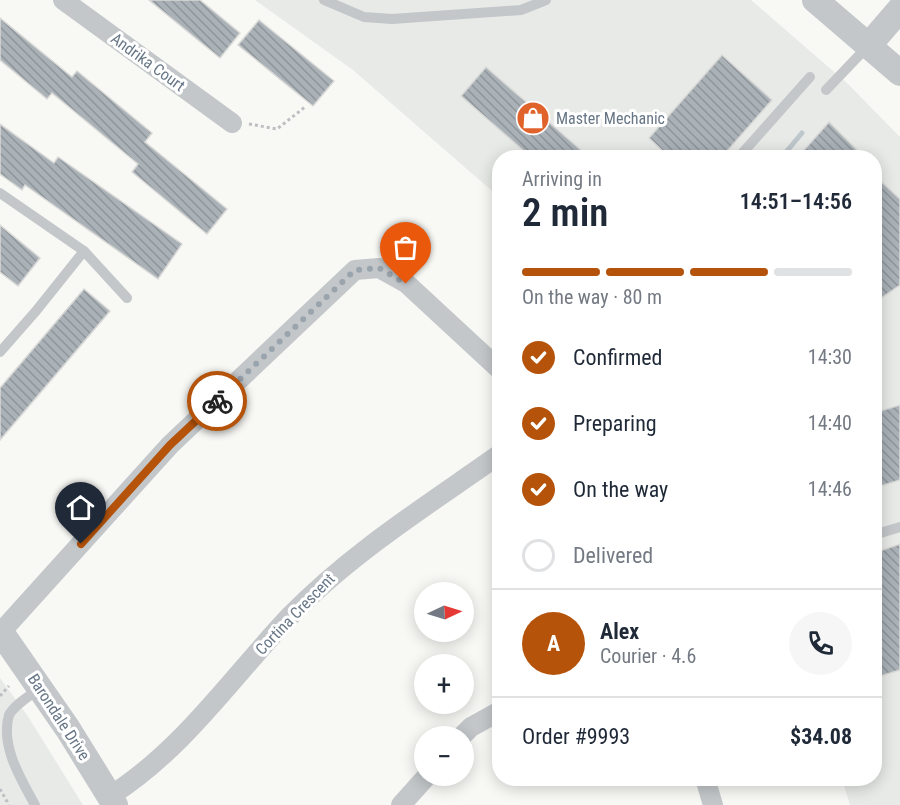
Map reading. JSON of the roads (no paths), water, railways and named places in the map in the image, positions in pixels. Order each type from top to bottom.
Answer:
[{"type":"street","name":"Andrika Court","points":[[63,0],[232,123]]},
{"type":"street","points":[[815,0],[900,73]]},
{"type":"street","points":[[869,45],[900,9]]},
{"type":"street","points":[[0,631],[170,445],[355,270],[379,268],[406,284],[492,363]]},
{"type":"street","name":"Cortina Crescent","points":[[113,800],[183,734],[290,616],[337,571],[492,460]]},
{"type":"street","name":"Barondale Drive","points":[[0,631],[113,800]]},
{"type":"street","points":[[473,726],[492,715]]},
{"type":"street","points":[[401,805],[418,786]]},
{"type":"street","points":[[707,786],[713,805]]},
{"type":"lane","points":[[324,0],[364,17],[392,19],[521,10],[546,0]]},
{"type":"lane","points":[[826,90],[869,45]]},
{"type":"lane","points":[[745,150],[810,77]]},
{"type":"lane","points":[[0,193],[84,251],[127,298]]},
{"type":"lane","points":[[0,352],[84,251]]},
{"type":"lane","points":[[882,533],[900,527]]},
{"type":"lane","points":[[36,805],[6,752],[3,741],[9,715],[40,688]]},
{"type":"waterway","points":[[788,150],[802,133]]},
{"type":"place","name":"Master Mechanic","points":[[533,118]]}]
